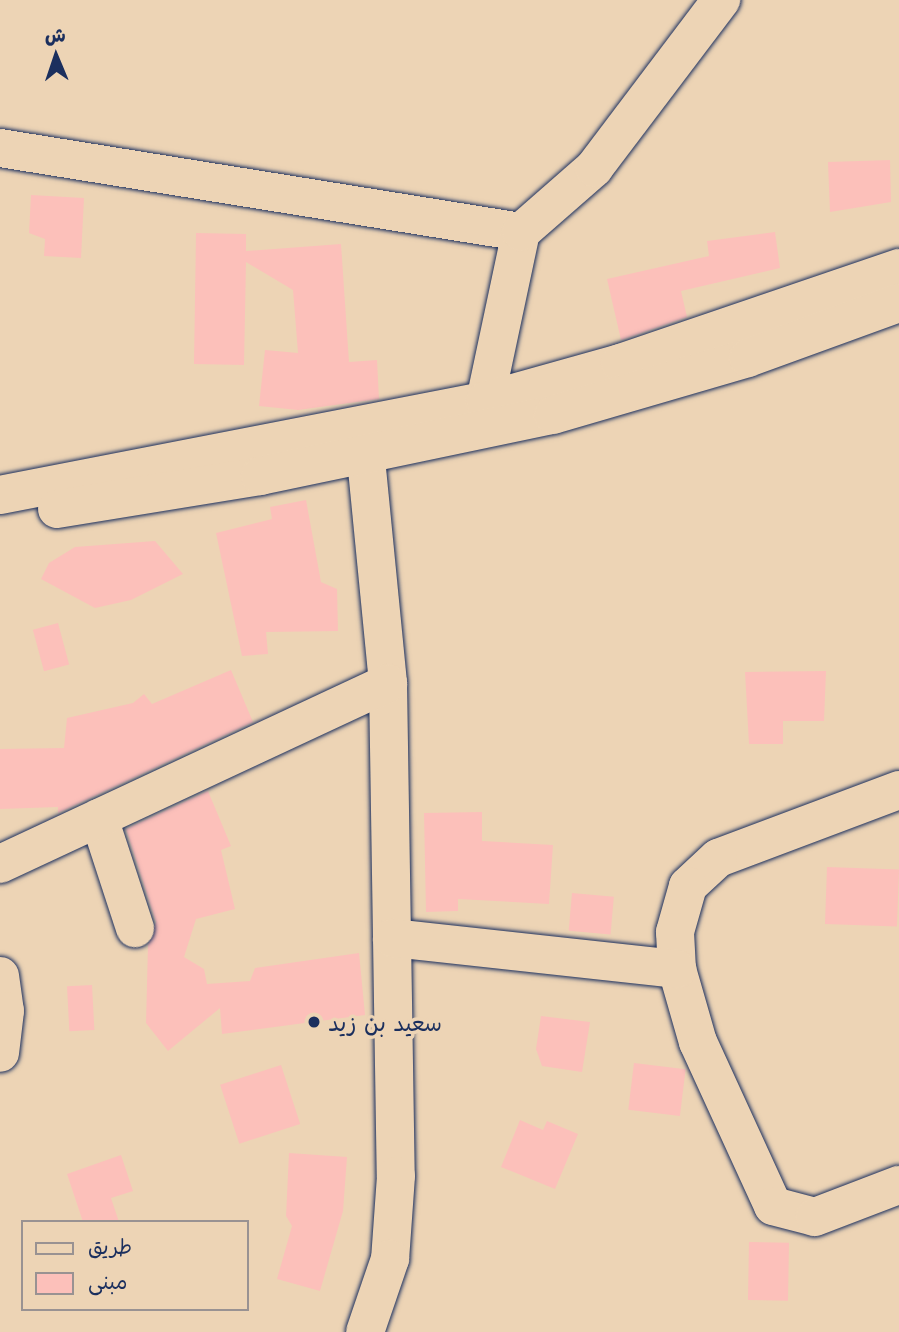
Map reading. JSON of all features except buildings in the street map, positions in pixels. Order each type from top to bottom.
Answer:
[{"type":"street","points":[[485,401],[521,232],[594,168],[722,0]]},
{"type":"street","points":[[0,148],[521,232]]},
{"type":"street","points":[[0,495],[184,456],[365,441],[485,401],[620,363],[899,268]]},
{"type":"street","points":[[0,519],[365,441],[638,392],[899,303]]},
{"type":"street","points":[[365,441],[388,683],[395,1220],[365,1332]]},
{"type":"street","points":[[0,864],[388,683]]},
{"type":"street","points":[[899,790],[718,858],[688,886],[679,908],[677,969],[731,1125],[773,1206],[814,1217],[899,1185]]},
{"type":"street","points":[[99,818],[135,928]]},
{"type":"street","points":[[392,938],[677,969]]},
{"type":"street","points":[[0,976],[5,1011],[0,1053]]},
{"type":"place","name":"سعيد بن زيد","points":[[314,1022]]}]
